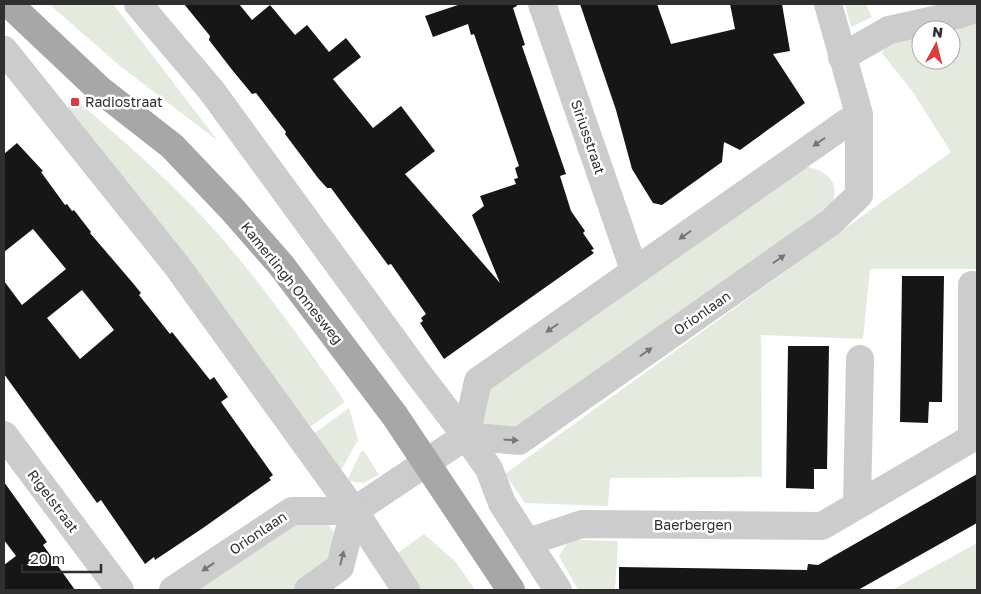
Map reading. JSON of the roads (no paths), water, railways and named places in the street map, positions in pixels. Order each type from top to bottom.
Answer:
[{"type":"main road","name":"Kamerlingh Onnesweg","points":[[17,11],[99,89],[172,146],[232,209],[287,272],[374,387],[511,590]]},
{"type":"street","points":[[138,4],[211,90],[466,436],[489,469],[502,503],[558,590]]},
{"type":"street","name":"Siriusstraat","points":[[542,4],[634,270]]},
{"type":"street","name":"Orionlaan","points":[[466,436],[519,442],[831,222],[859,195],[859,114],[828,4]]},
{"type":"street","points":[[842,57],[889,30],[961,14],[977,8]]},
{"type":"street","name":"Kamerlingh Onnesweg","points":[[4,43],[17,11]]},
{"type":"street","points":[[4,50],[177,266],[354,511],[406,590]]},
{"type":"street","points":[[308,590],[340,567],[354,511],[466,436],[478,381],[859,114]]},
{"type":"street","name":"Baerbergen","points":[[528,542],[582,524],[822,526],[975,437],[972,284]]},
{"type":"street","points":[[857,505],[860,359]]},
{"type":"street","name":"Rigelstraat","points":[[4,435],[120,590]]},
{"type":"street","name":"Orionlaan","points":[[173,590],[292,511],[354,511]]},
{"type":"place","name":"Radiostraat","points":[[75,102]]}]
